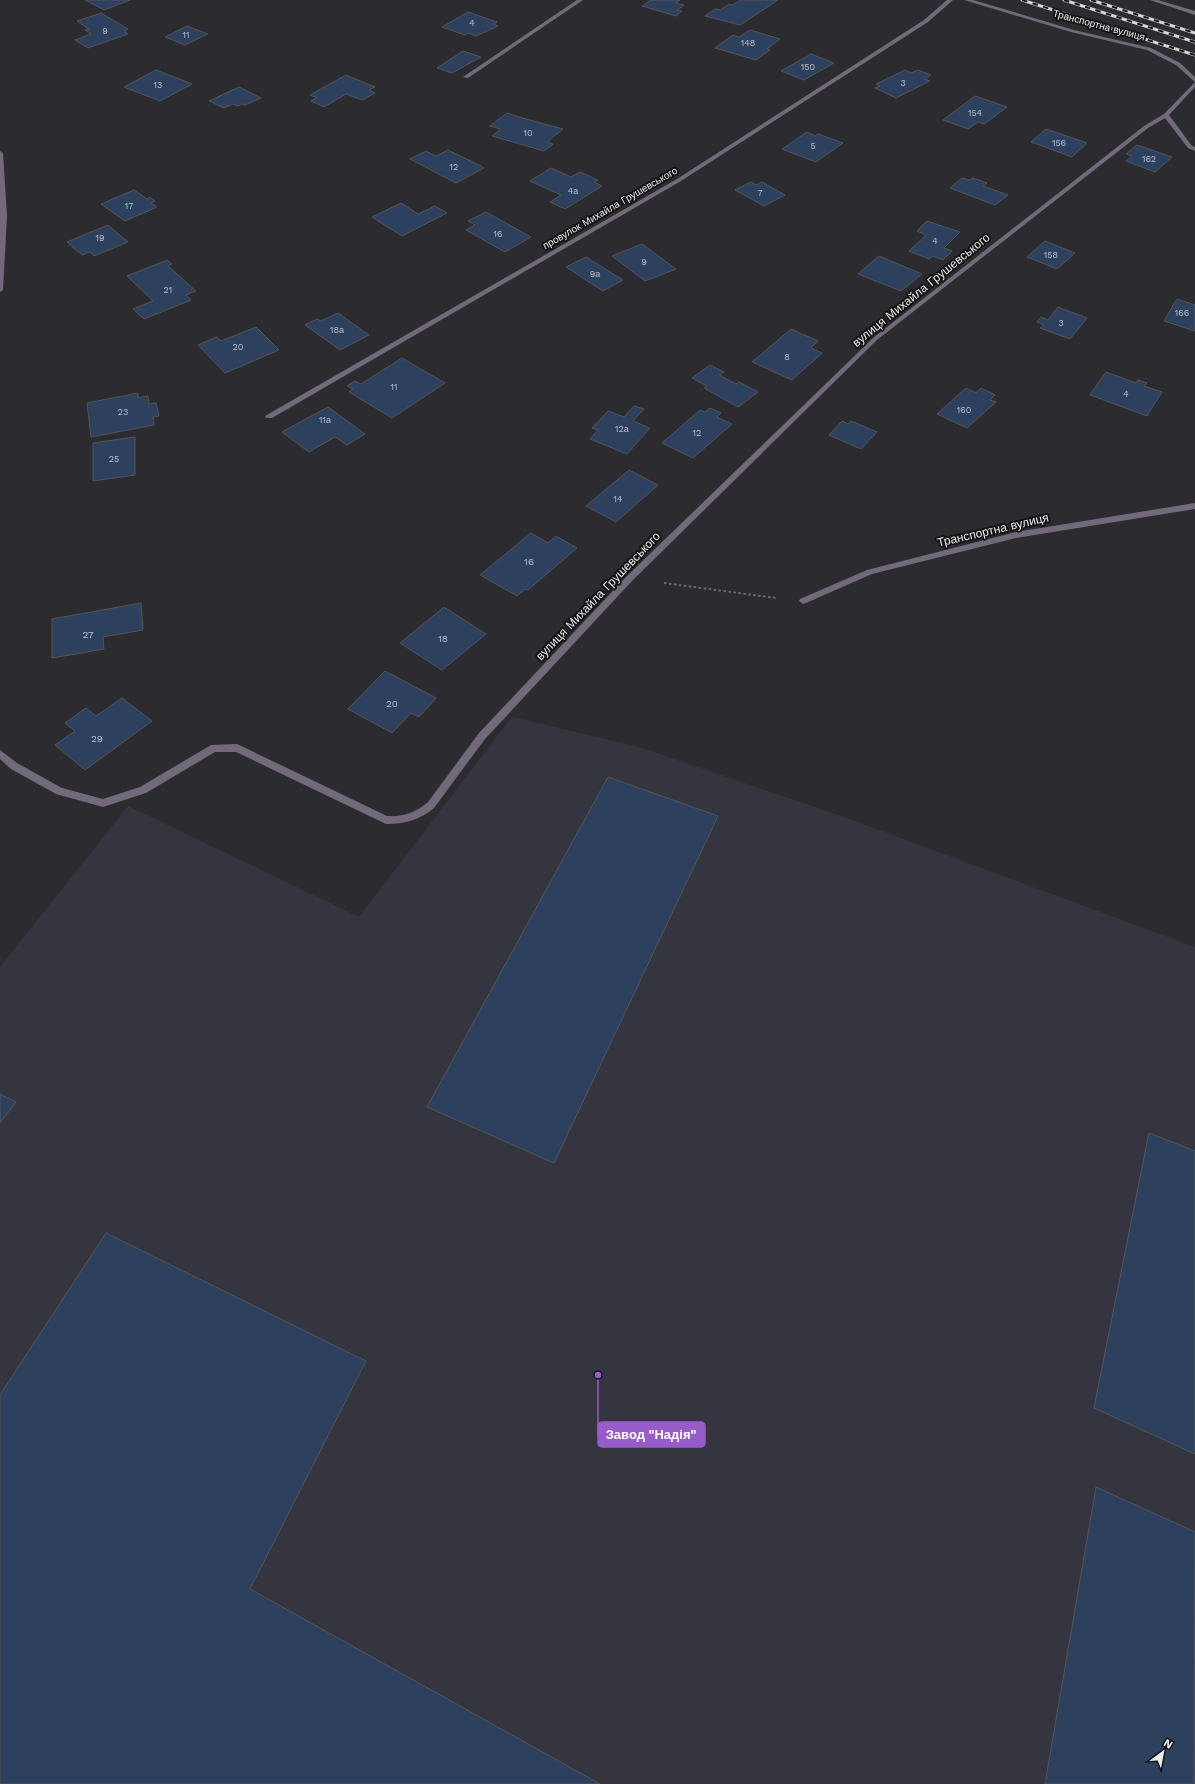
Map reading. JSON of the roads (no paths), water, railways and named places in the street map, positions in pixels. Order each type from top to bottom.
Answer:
[{"type":"street","points":[[466,77],[580,0]]},
{"type":"street","name":"провулок Михайла Грушевського","points":[[269,416],[679,180],[926,21],[950,0]]},
{"type":"street","name":"Транспортна вулиця","points":[[967,0],[1073,31],[1148,50],[1178,64],[1195,80]]},
{"type":"street","points":[[1153,0],[1195,13]]},
{"type":"street","points":[[1195,84],[1166,115],[1190,147],[1195,150]]},
{"type":"street","name":"вулиця Михайла Грушевського","points":[[0,754],[14,766],[59,791],[103,803],[143,790],[214,748],[237,748],[386,820],[405,820],[424,812],[431,806],[482,736],[629,579],[875,339],[1146,127],[1166,115]]},
{"type":"street","points":[[0,154],[4,216],[0,290]]},
{"type":"street","name":"Транспортна вулиця","points":[[803,601],[870,572],[1016,535],[1195,506]]},
{"type":"railway","points":[[1022,0],[1195,55]]},
{"type":"railway","points":[[1064,0],[1195,42]]},
{"type":"railway","points":[[1091,0],[1195,33]]},
{"type":"place","name":"Завод \"Надія\"","points":[[598,1375]]}]
